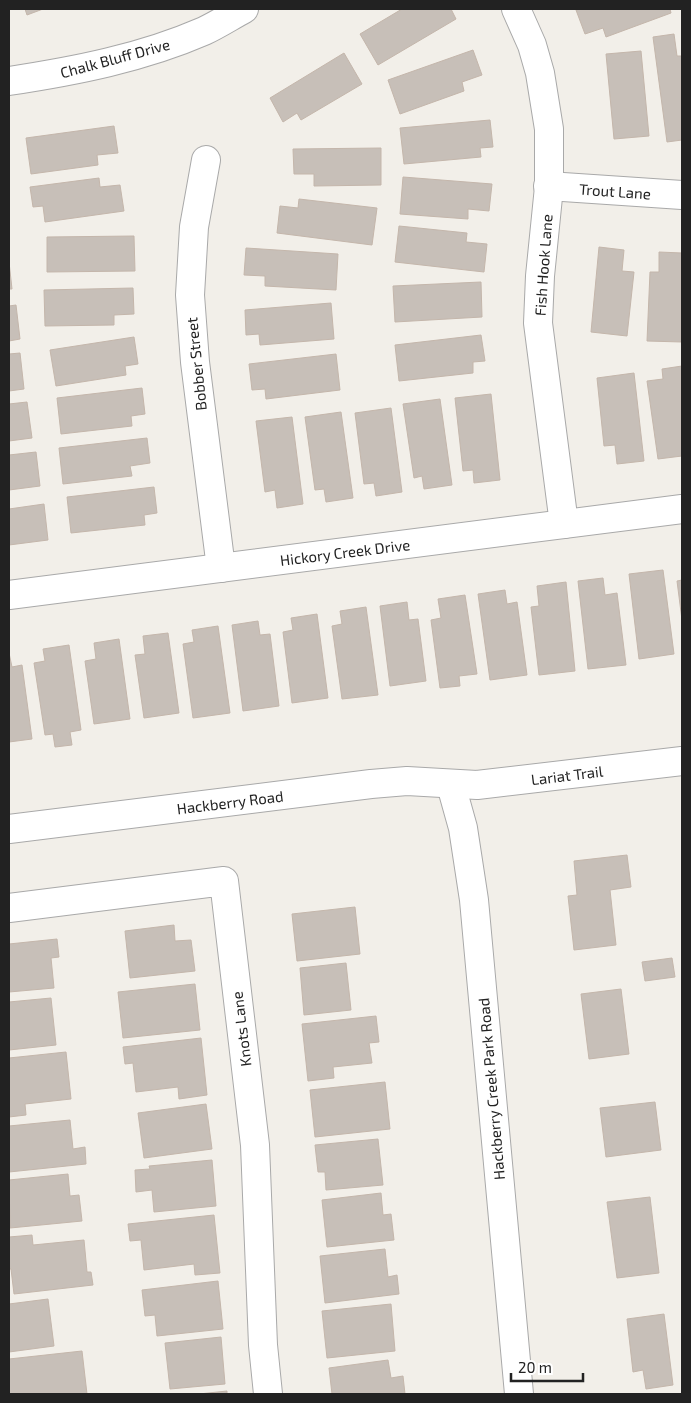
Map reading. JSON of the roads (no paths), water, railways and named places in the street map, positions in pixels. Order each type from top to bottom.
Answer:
[{"type":"street","name":"Chalk Bluff Drive","points":[[9,81],[72,71],[138,55],[200,20],[244,9]]},
{"type":"street","name":"Fish Hook Lane","points":[[516,9],[532,45],[546,101],[550,158],[538,323],[564,524]]},
{"type":"street","name":"Bobber Street","points":[[206,160],[194,226],[190,303],[194,362],[221,568]]},
{"type":"street","name":"Trout Lane","points":[[548,186],[682,195]]},
{"type":"street","name":"Hickory Creek Drive","points":[[9,595],[682,509]]},
{"type":"street","name":"Lariat Trail","points":[[451,785],[477,785],[682,762]]},
{"type":"street","name":"Hackberry Road","points":[[9,829],[370,784],[407,781],[451,785]]},
{"type":"street","name":"Hackberry Creek Park Road","points":[[451,785],[463,828],[474,900],[519,1394]]},
{"type":"street","name":"Knots Lane","points":[[9,908],[224,881],[255,1145],[262,1336],[268,1394]]}]
